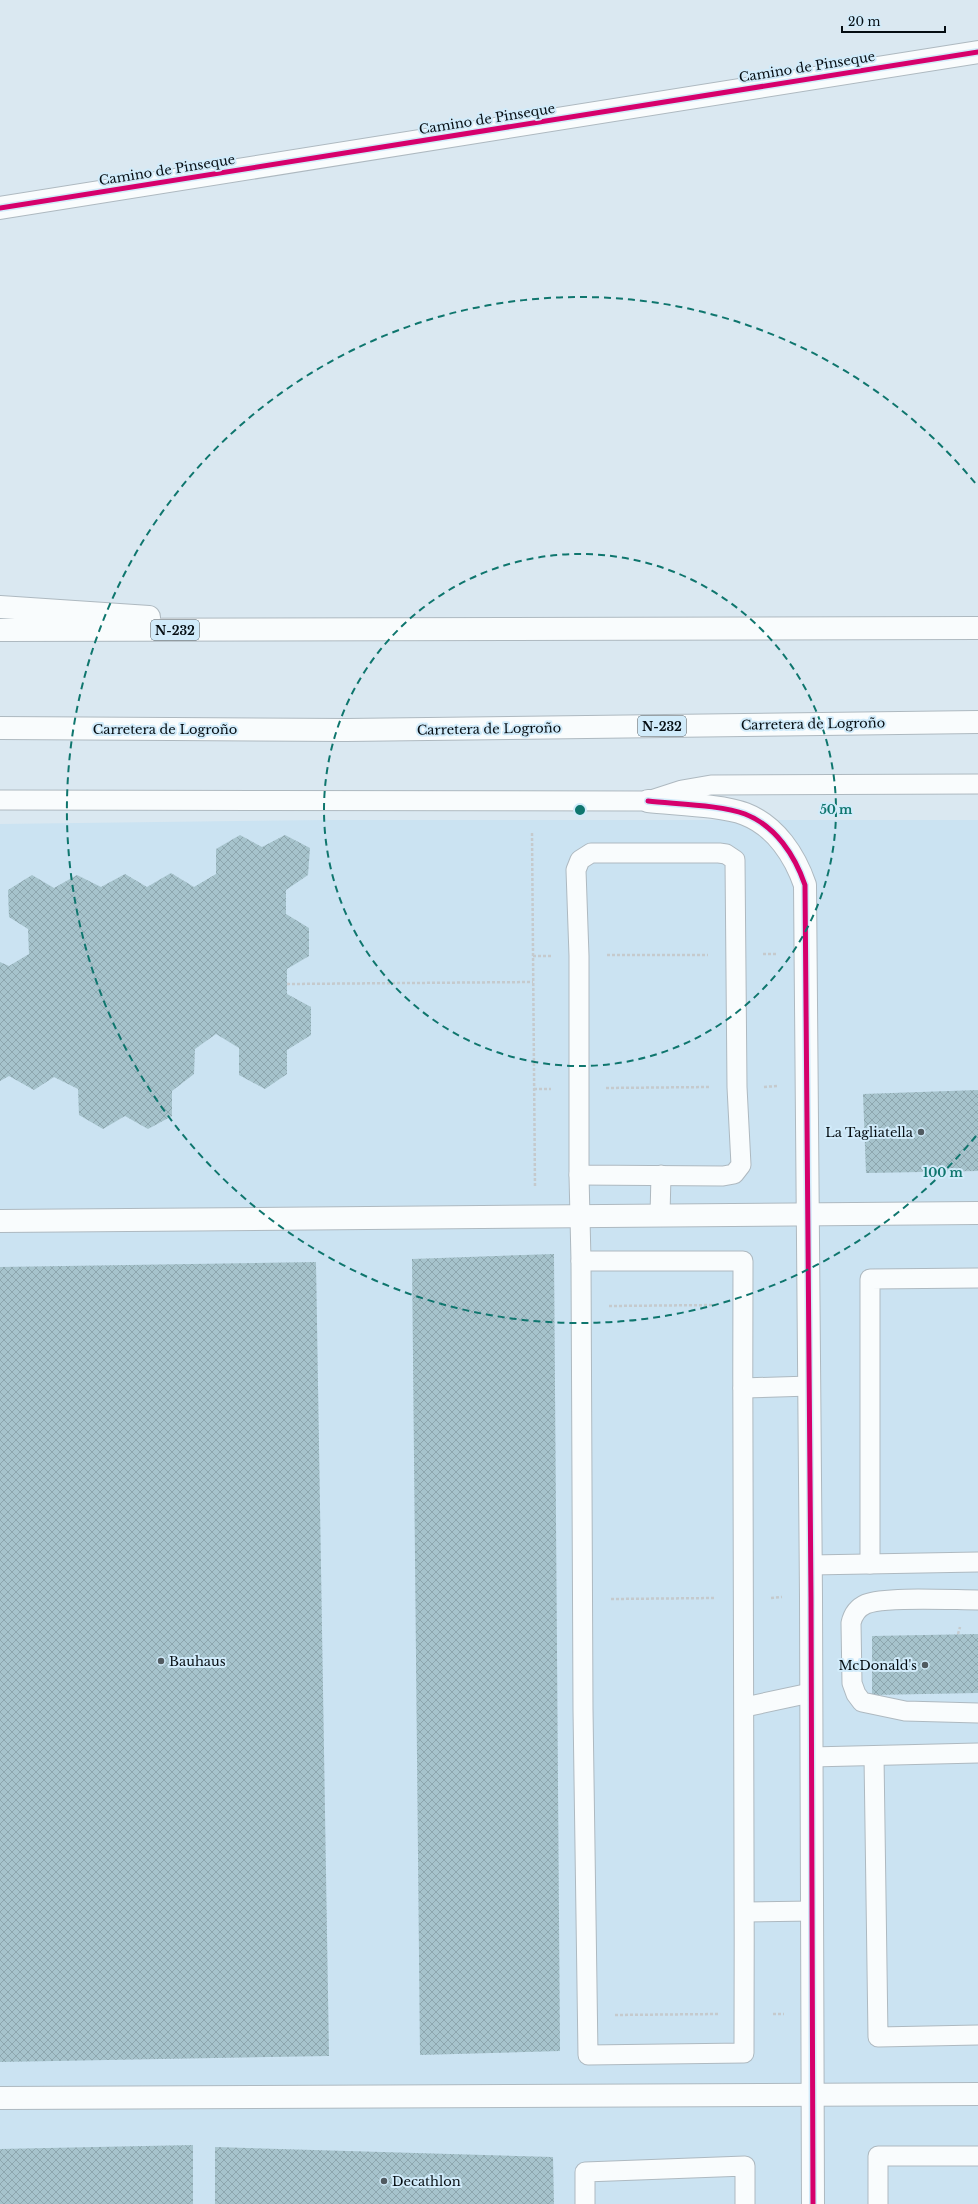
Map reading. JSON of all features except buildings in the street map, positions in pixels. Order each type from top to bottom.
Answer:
[{"type":"main road","name":"Camino de Pinseque","points":[[0,208],[978,52]]},
{"type":"main road","points":[[0,607],[350,629]]},
{"type":"main road","name":"N-232","points":[[0,630],[978,628]]},
{"type":"main road","name":"Carretera de Logroño","points":[[0,728],[346,730],[978,722]]},
{"type":"main road","points":[[0,742],[346,730]]},
{"type":"main road","points":[[648,801],[745,814],[766,826],[782,842],[797,863],[805,885],[809,1213],[813,2204]]},
{"type":"main road","points":[[0,1221],[809,1213],[978,1213]]},
{"type":"main road","points":[[0,2098],[978,2094]]},
{"type":"lane","points":[[0,800],[648,801],[682,790],[711,785],[978,784]]},
{"type":"lane","points":[[579,1175],[723,1176],[734,1174],[741,1166],[737,1087],[736,860],[726,854],[591,853],[580,860],[576,870],[579,956],[578,1088],[579,1175],[581,1215],[581,1261],[583,1599],[588,2055],[744,2053],[745,1707],[743,1260],[581,1261]]},
{"type":"lane","points":[[660,1215],[661,1175]]},
{"type":"lane","points":[[870,1564],[870,1279],[978,1278]]},
{"type":"lane","points":[[743,1388],[810,1386]]},
{"type":"lane","points":[[811,1565],[978,1562]]},
{"type":"lane","points":[[978,1600],[877,1601],[858,1608],[853,1615],[852,1623],[852,1683],[856,1694],[862,1702],[906,1711],[978,1713]]},
{"type":"lane","points":[[745,1707],[810,1693]]},
{"type":"lane","points":[[811,1757],[978,1753]]},
{"type":"lane","points":[[874,1756],[878,2037],[978,2035]]},
{"type":"lane","points":[[745,1912],[812,1911]]},
{"type":"lane","points":[[878,2204],[878,2156],[978,2156]]},
{"type":"lane","points":[[586,2204],[585,2172],[745,2166],[745,2204]]},
{"type":"path","points":[[532,833],[536,1194]]},
{"type":"path","points":[[533,956],[778,954]]},
{"type":"path","points":[[287,984],[533,982]]},
{"type":"path","points":[[534,1089],[778,1086]]},
{"type":"path","points":[[583,1599],[811,1597]]},
{"type":"path","points":[[588,2015],[812,2014]]},
{"type":"shaded area","points":[[324,820],[978,820],[978,2204],[0,2204],[0,824]]},
{"type":"cycle path","points":[[0,208],[978,52]]},
{"type":"cycle path","points":[[648,801],[698,805],[724,809],[745,814],[756,819],[766,826],[783,843],[796,863],[805,885],[811,1597],[813,2204]]},
{"type":"place","name":"La Tagliatella","points":[[921,1132]]},
{"type":"place","name":"Bauhaus","points":[[161,1661]]},
{"type":"place","name":"McDonald's","points":[[925,1665]]},
{"type":"place","name":"Decathlon","points":[[384,2181]]}]
